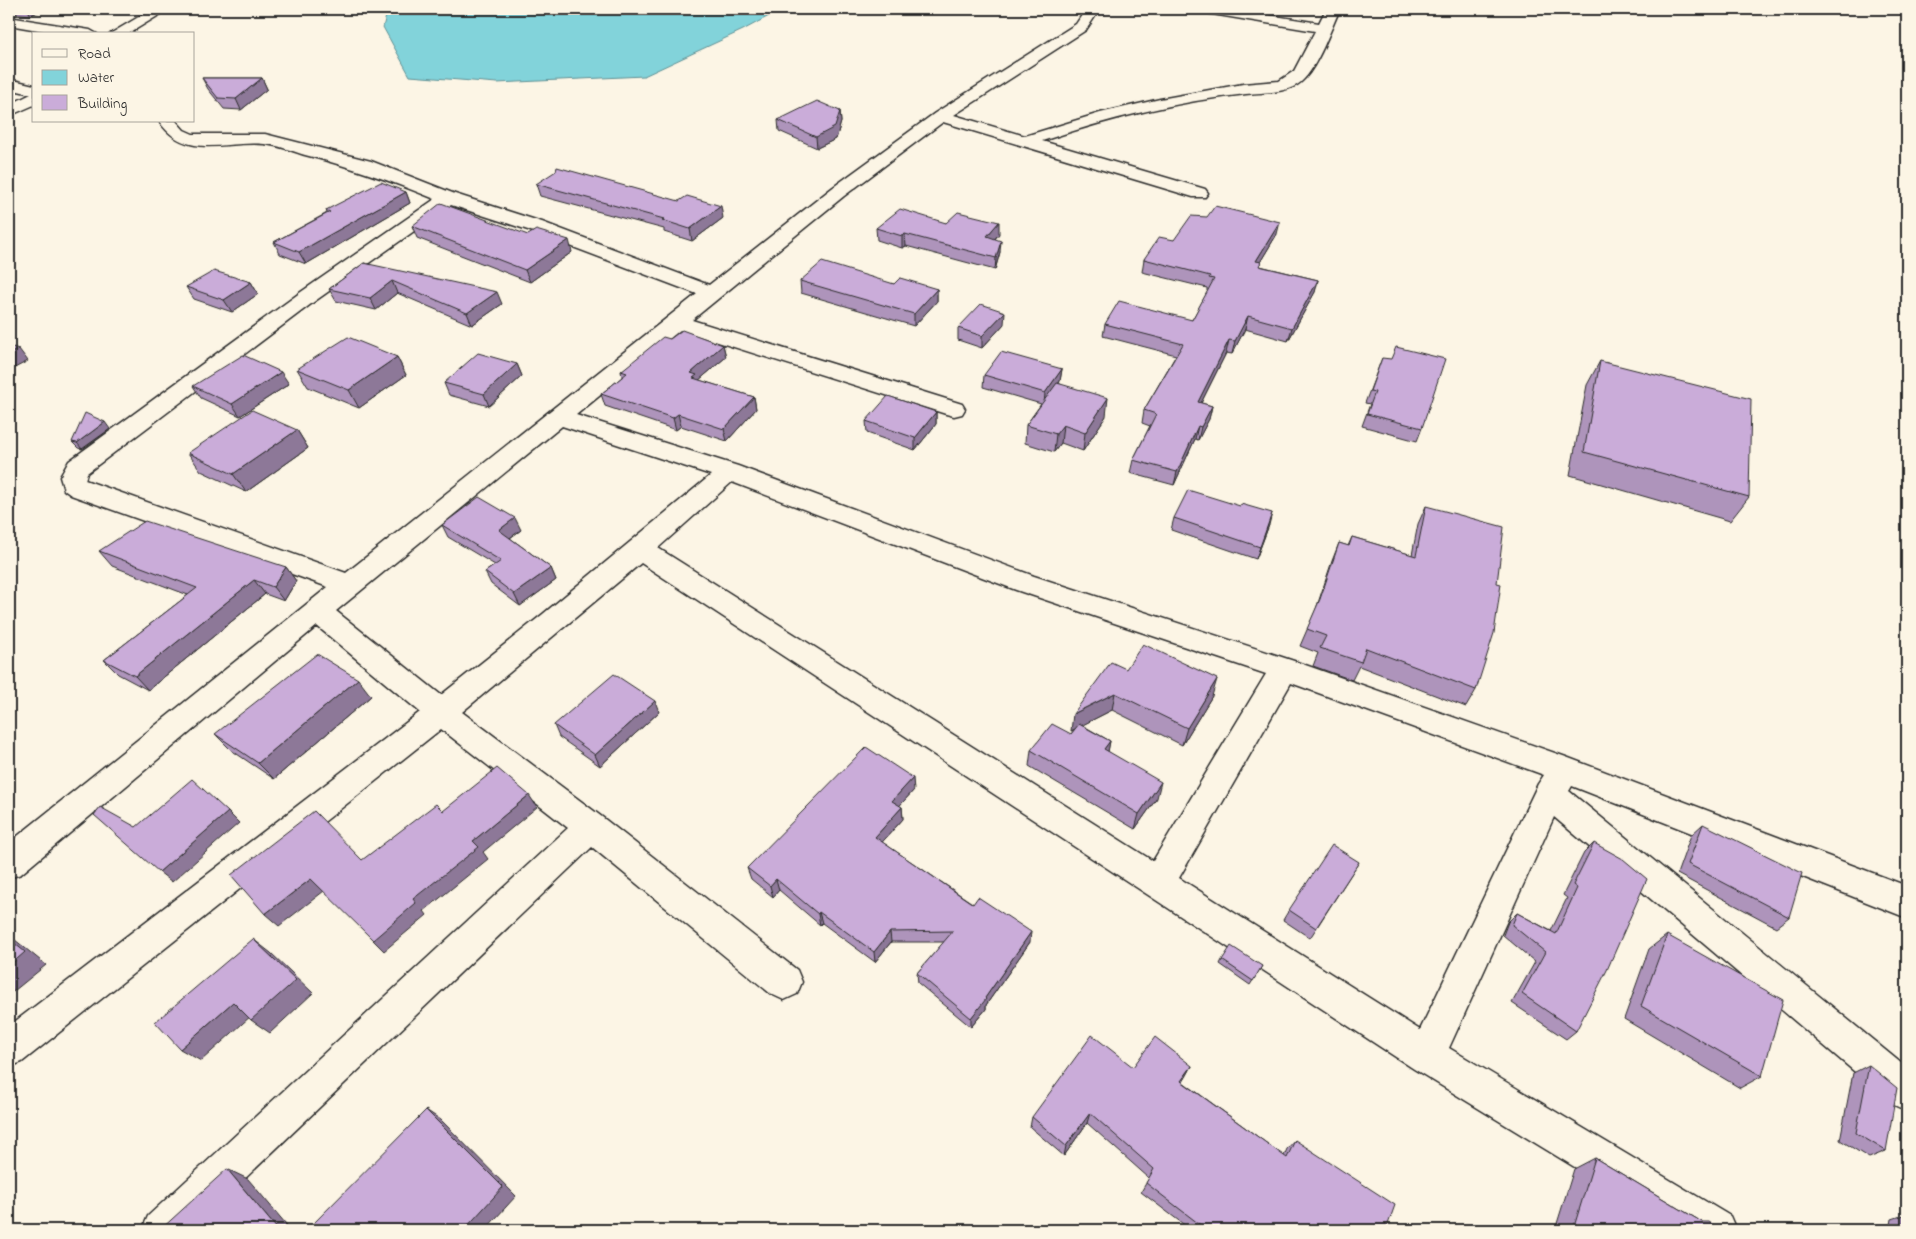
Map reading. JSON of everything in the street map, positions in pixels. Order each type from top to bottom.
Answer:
[{"type":"street","points":[[121,32],[162,9]]},
{"type":"street","points":[[9,864],[317,611],[560,418],[838,192],[940,116],[1081,28],[1093,9]]},
{"type":"street","points":[[1206,9],[1323,28]]},
{"type":"street","points":[[1025,140],[1072,125],[1146,107],[1217,93],[1287,83],[1300,74],[1332,9]]},
{"type":"street","points":[[9,31],[49,12]]},
{"type":"street","points":[[9,21],[78,32]]},
{"type":"street","points":[[13,85],[32,78]]},
{"type":"street","points":[[13,85],[32,90]]},
{"type":"street","points":[[9,111],[32,99]]},
{"type":"street","points":[[940,116],[1199,193]]},
{"type":"street","points":[[168,122],[178,134],[189,139],[208,141],[266,139],[366,164],[449,198],[535,226],[712,293]]},
{"type":"street","points":[[350,585],[80,489],[73,484],[72,477],[78,468],[242,344],[360,258],[449,198]]},
{"type":"street","points":[[676,322],[954,409]]},
{"type":"street","points":[[560,418],[729,472],[1025,583],[1284,669],[1558,782],[1907,902]]},
{"type":"street","points":[[9,1049],[442,713],[641,550],[729,472]]},
{"type":"street","points":[[641,550],[1159,881],[1427,1056],[1716,1230]]},
{"type":"street","points":[[317,611],[442,713],[591,827],[784,982]]},
{"type":"street","points":[[1159,881],[1284,669]]},
{"type":"street","points":[[1427,1056],[1558,782]]},
{"type":"street","points":[[1558,782],[1907,1092]]},
{"type":"street","points":[[162,1230],[591,827]]},
{"type":"water","points":[[388,9],[782,9],[743,30],[644,76],[497,83],[410,76],[383,27]]},
{"type":"building","points":[[202,78],[262,78],[236,99],[218,98]]},
{"type":"building","points":[[817,101],[840,111],[835,127],[816,137],[778,120]]},
{"type":"building","points":[[557,167],[679,201],[687,196],[721,206],[690,229],[662,220],[664,219],[536,184],[556,171]]},
{"type":"building","points":[[381,182],[406,192],[299,252],[274,242],[330,212],[326,210]]},
{"type":"building","points":[[441,203],[528,235],[536,230],[569,240],[525,270],[412,226]]},
{"type":"building","points":[[1215,206],[1280,222],[1256,261],[1261,262],[1259,266],[1318,280],[1292,328],[1248,316],[1235,341],[1229,340],[1198,402],[1212,406],[1201,427],[1198,426],[1177,472],[1133,460],[1156,414],[1144,410],[1183,344],[1105,324],[1119,301],[1192,320],[1214,279],[1209,278],[1210,276],[1144,259],[1159,237],[1174,240],[1191,216],[1207,217]]},
{"type":"building","points":[[900,209],[946,223],[958,212],[999,222],[987,236],[1001,241],[996,258],[876,228]]},
{"type":"building","points":[[822,262],[894,284],[900,278],[937,289],[914,314],[800,281]]},
{"type":"building","points":[[364,263],[497,292],[467,313],[392,281],[370,298],[329,289]]},
{"type":"building","points":[[214,271],[251,282],[224,300],[186,287]]},
{"type":"building","points":[[981,304],[1005,312],[982,336],[958,328]]},
{"type":"building","points":[[682,330],[723,345],[691,373],[697,375],[693,378],[754,397],[724,429],[678,414],[673,418],[601,394],[627,373],[621,371],[663,337],[670,339]]},
{"type":"building","points":[[348,337],[397,357],[349,390],[297,369]]},
{"type":"building","points":[[9,346],[19,349],[9,354]]},
{"type":"building","points":[[1396,347],[1445,359],[1422,428],[1367,414],[1375,392],[1370,391],[1382,358],[1391,359]]},
{"type":"building","points":[[1001,352],[1062,369],[1045,393],[984,375]]},
{"type":"building","points":[[478,353],[517,364],[484,394],[444,383]]},
{"type":"building","points":[[243,355],[281,372],[232,404],[193,386]]},
{"type":"building","points":[[1600,361],[1751,399],[1749,497],[1584,452]]},
{"type":"building","points":[[1057,383],[1108,398],[1085,433],[1063,425],[1056,434],[1026,425]]},
{"type":"building","points":[[888,396],[936,412],[915,438],[866,421]]},
{"type":"building","points":[[252,410],[297,430],[233,474],[188,453]]},
{"type":"building","points":[[85,413],[105,422],[77,443],[72,442]]},
{"type":"building","points":[[1188,490],[1240,506],[1241,504],[1272,513],[1260,547],[1174,518]]},
{"type":"building","points":[[479,497],[515,518],[499,530],[551,568],[514,594],[485,572],[501,561],[442,525]]},
{"type":"building","points":[[1426,506],[1504,527],[1497,583],[1501,584],[1494,633],[1476,690],[1366,648],[1361,662],[1320,648],[1326,636],[1307,629],[1320,599],[1339,543],[1349,546],[1352,537],[1416,556]]},
{"type":"building","points":[[145,521],[286,567],[273,587],[254,580],[135,676],[104,660],[197,588],[99,551]]},
{"type":"building","points":[[1143,644],[1217,679],[1187,728],[1115,693],[1073,714],[1111,662],[1126,669]]},
{"type":"building","points":[[317,654],[358,679],[258,763],[215,734]]},
{"type":"building","points":[[614,674],[655,701],[595,755],[554,725]]},
{"type":"building","points":[[1052,724],[1071,734],[1079,724],[1110,741],[1104,749],[1161,782],[1139,814],[1031,750]]},
{"type":"building","points":[[866,747],[913,778],[892,801],[902,807],[875,837],[973,904],[978,897],[1031,932],[971,1018],[917,973],[953,931],[890,932],[874,952],[819,912],[818,914],[776,879],[770,886],[747,868]]},
{"type":"building","points":[[497,768],[529,795],[473,841],[479,847],[413,899],[416,903],[373,940],[311,879],[265,914],[231,875],[314,811],[362,860],[436,804],[443,811]]},
{"type":"building","points":[[192,779],[228,812],[159,872],[94,815],[100,807],[136,827]]},
{"type":"building","points":[[1703,824],[1802,873],[1789,917],[1688,864]]},
{"type":"building","points":[[1594,843],[1623,859],[1647,879],[1607,970],[1576,1031],[1522,994],[1545,952],[1512,925],[1517,913],[1556,934],[1577,888],[1573,885]]},
{"type":"building","points":[[1332,845],[1359,862],[1316,928],[1289,910]]},
{"type":"building","points":[[1667,935],[1783,1000],[1762,1076],[1641,1006]]},
{"type":"building","points":[[9,939],[25,952],[9,966]]},
{"type":"building","points":[[253,939],[296,980],[251,1020],[233,1002],[180,1049],[155,1022]]},
{"type":"building","points":[[1231,946],[1262,966],[1253,981],[1222,960]]},
{"type":"building","points":[[1092,1035],[1133,1067],[1155,1037],[1192,1066],[1181,1081],[1287,1158],[1295,1140],[1395,1205],[1386,1230],[1207,1230],[1146,1183],[1154,1169],[1090,1113],[1066,1146],[1032,1117]]},
{"type":"building","points":[[1869,1065],[1897,1088],[1886,1151],[1856,1133]]},
{"type":"building","points":[[426,1110],[503,1187],[464,1230],[307,1230]]},
{"type":"building","points":[[1595,1158],[1702,1222],[1709,1222],[1721,1230],[1573,1230]]},
{"type":"building","points":[[227,1169],[278,1230],[160,1230]]}]
